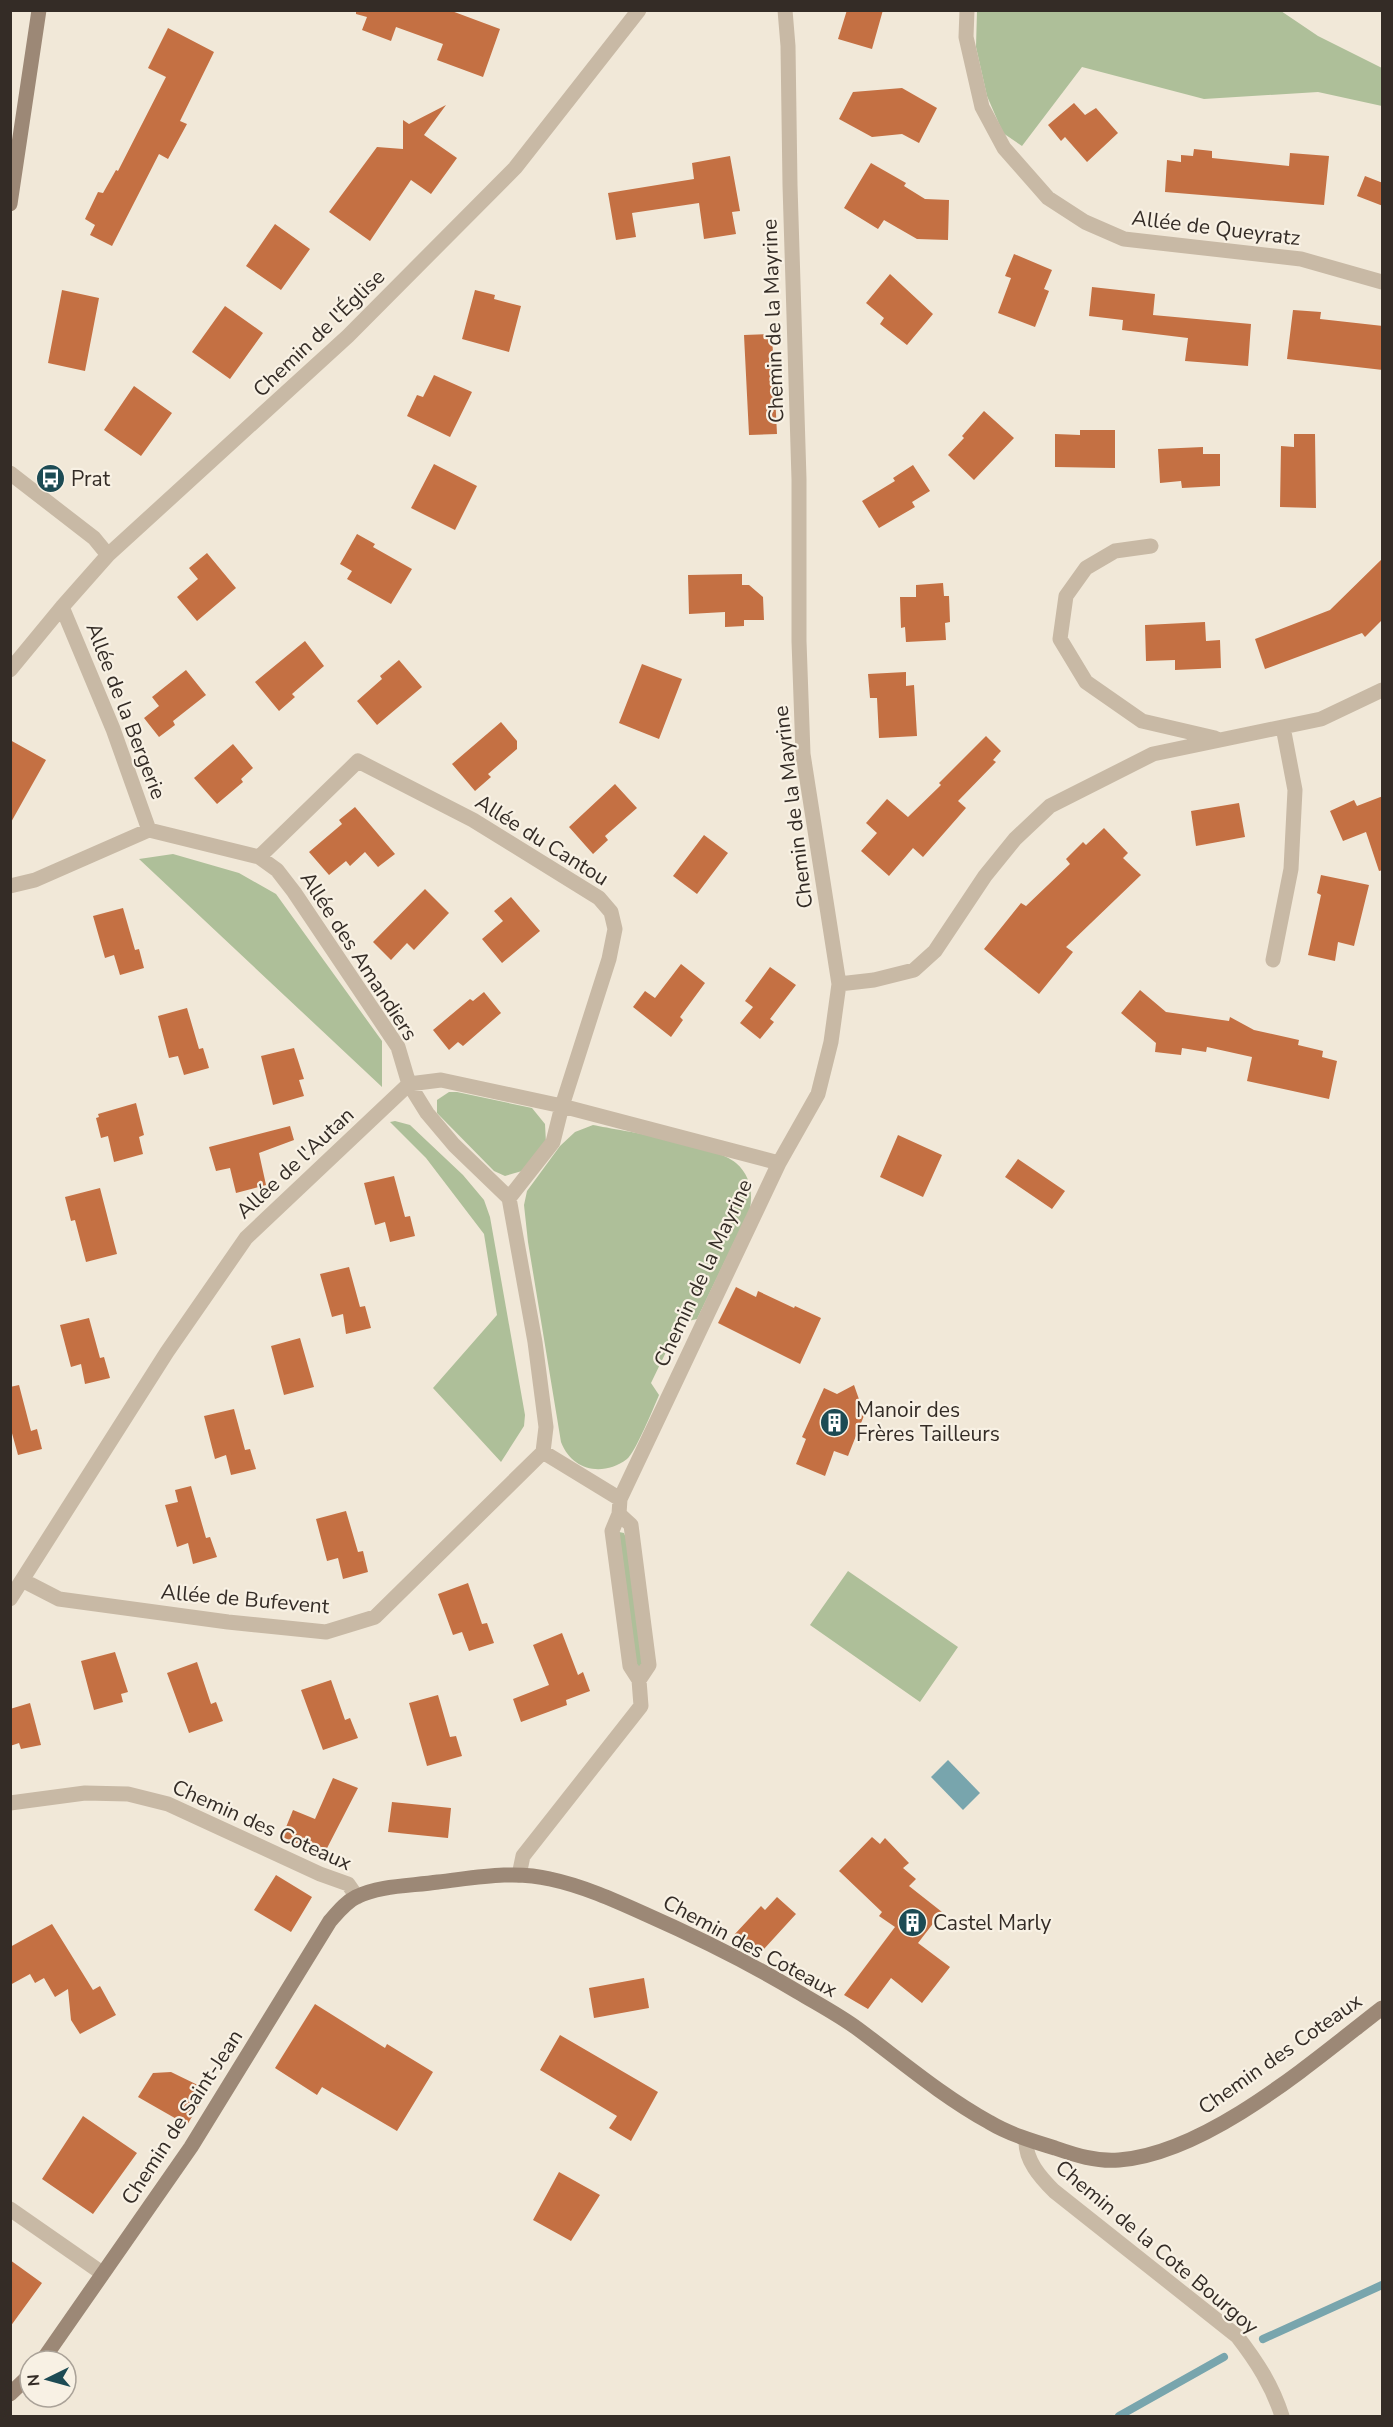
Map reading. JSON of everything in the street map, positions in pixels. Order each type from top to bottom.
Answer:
[{"type":"street","points":[[10,204],[39,10]]},
{"type":"street","name":"Chemin de l'Église","points":[[10,670],[108,555],[348,336],[515,168],[639,10]]},
{"type":"street","name":"Chemin de la Mayrine","points":[[519,1875],[523,1856],[641,1706],[639,1680],[630,1666],[612,1531],[619,1507],[779,1163],[818,1094],[831,1042],[838,984],[803,754],[799,641],[799,479],[791,252],[788,46],[785,10]]},
{"type":"street","name":"Allée de Queyratz","points":[[967,10],[966,37],[982,107],[1004,148],[1048,198],[1085,222],[1124,239],[1301,259],[1383,282]]},
{"type":"street","points":[[10,473],[94,538],[108,555]]},
{"type":"street","points":[[1151,546],[1115,551],[1086,568],[1066,596],[1060,639],[1086,682],[1142,721],[1222,740]]},
{"type":"street","name":"Allée de la Bergerie","points":[[62,607],[113,729],[150,830]]},
{"type":"street","points":[[838,984],[874,980],[914,970],[935,951],[985,876],[1015,839],[1050,806],[1153,754],[1321,719],[1383,690]]},
{"type":"street","points":[[1273,960],[1291,869],[1295,790],[1283,727]]},
{"type":"street","name":"Allée du Cantou","points":[[259,857],[358,760],[473,820],[599,898],[610,912],[615,929],[609,959],[562,1106],[553,1142],[508,1198]]},
{"type":"street","points":[[10,886],[35,880],[150,830]]},
{"type":"street","name":"Allée des Amandiers","points":[[150,830],[259,857],[277,870],[398,1047],[409,1084],[426,1113],[454,1145],[508,1198]]},
{"type":"street","points":[[409,1084],[441,1080],[562,1106],[779,1163]]},
{"type":"street","name":"Allée de l'Autan","points":[[10,1599],[24,1581],[51,1534],[168,1352],[246,1238],[409,1084]]},
{"type":"street","points":[[508,1198],[535,1342],[546,1427],[543,1452],[619,1507]]},
{"type":"street","name":"Allée de Bufevent","points":[[24,1581],[59,1599],[228,1622],[326,1632],[375,1617],[543,1452]]},
{"type":"street","name":"Chemin des Coteaux","points":[[10,1803],[85,1793],[128,1794],[168,1804],[320,1874],[348,1884],[357,1896],[384,1889],[484,1876],[519,1875],[548,1878],[598,1894],[699,1938],[773,1977],[856,2028],[907,2068],[980,2117],[1026,2139],[1091,2159],[1140,2158],[1167,2151],[1212,2130],[1290,2078],[1383,2008]]},
{"type":"street","name":"Chemin de Saint-Jean","points":[[50,2349],[191,2147],[330,1921],[345,1904],[357,1896]]},
{"type":"street","name":"Chemin de la Cote Bourgoy","points":[[1026,2139],[1026,2148],[1034,2167],[1054,2192],[1237,2336],[1264,2373],[1274,2391],[1282,2416]]},
{"type":"street","points":[[10,2209],[102,2273]]},
{"type":"green space","points":[[977,11],[1281,11],[1318,36],[1382,68],[1382,106],[1318,92],[1204,99],[1082,67],[1022,146],[1003,133],[987,96],[976,47]]},
{"type":"green space","points":[[173,854],[239,873],[276,894],[382,1041],[382,1087],[139,859]]},
{"type":"green space","points":[[449,1092],[532,1108],[545,1124],[546,1143],[522,1171],[505,1176],[494,1171],[437,1113],[437,1100]]},
{"type":"green space","points":[[390,1122],[410,1125],[463,1175],[484,1200],[490,1217],[525,1415],[524,1426],[501,1462],[433,1388],[497,1315],[484,1234],[426,1158]]},
{"type":"green space","points":[[593,1125],[690,1145],[725,1156],[745,1173],[751,1196],[750,1209],[697,1319],[680,1323],[651,1383],[659,1395],[635,1448],[627,1459],[618,1465],[598,1469],[580,1465],[566,1452],[561,1442],[524,1205],[527,1191],[560,1146],[575,1132]]},
{"type":"green space","points":[[619,1532],[624,1533],[626,1538],[644,1663],[637,1668]]},
{"type":"green space","points":[[848,1571],[958,1647],[920,1702],[810,1625]]},
{"type":"water","points":[[948,1760],[980,1793],[963,1810],[931,1777]]},
{"type":"building","points":[[356,10],[449,10],[500,29],[483,77],[437,60],[443,44],[396,27],[391,41],[362,30],[367,17],[356,14]]},
{"type":"building","points":[[847,10],[883,10],[872,49],[838,39]]},
{"type":"building","points":[[168,28],[214,52],[180,121],[187,124],[168,159],[159,154],[112,246],[90,235],[95,225],[85,219],[98,192],[103,193],[116,170],[118,171],[166,77],[148,68]]},
{"type":"building","points":[[902,88],[937,108],[919,143],[902,134],[872,137],[839,119],[853,92]]},
{"type":"building","points":[[1074,103],[1085,115],[1096,108],[1118,133],[1087,162],[1065,137],[1061,141],[1048,125]]},
{"type":"building","points":[[446,105],[424,135],[457,158],[431,194],[411,180],[370,241],[329,212],[377,147],[403,149],[403,120],[409,124]]},
{"type":"building","points":[[1194,149],[1212,151],[1212,158],[1289,166],[1290,153],[1329,156],[1324,205],[1165,192],[1167,160],[1181,162],[1181,155],[1193,156]]},
{"type":"building","points":[[730,156],[740,211],[732,212],[736,234],[704,239],[699,203],[632,213],[636,237],[616,240],[608,193],[694,179],[692,163]]},
{"type":"building","points":[[871,163],[906,183],[904,186],[925,199],[949,200],[948,240],[917,239],[884,220],[878,229],[844,208]]},
{"type":"building","points":[[1365,176],[1383,183],[1383,206],[1357,196]]},
{"type":"building","points":[[275,224],[310,249],[281,290],[246,266]]},
{"type":"building","points":[[1014,254],[1052,270],[1044,289],[1049,291],[1035,327],[998,313],[1011,278],[1005,276]]},
{"type":"building","points":[[890,274],[933,314],[907,345],[880,324],[884,318],[866,303]]},
{"type":"building","points":[[1092,287],[1155,294],[1153,315],[1251,324],[1248,366],[1185,361],[1188,338],[1122,330],[1123,320],[1089,316]]},
{"type":"building","points":[[62,290],[99,298],[85,371],[48,363]]},
{"type":"building","points":[[475,290],[495,295],[494,299],[521,306],[509,352],[462,339]]},
{"type":"building","points":[[225,306],[263,333],[230,379],[192,352]]},
{"type":"building","points":[[1293,310],[1321,312],[1320,319],[1383,326],[1383,370],[1287,359]]},
{"type":"building","points":[[772,334],[777,434],[749,435],[744,335]]},
{"type":"building","points":[[434,375],[472,392],[450,437],[407,416],[417,395],[423,397]]},
{"type":"building","points":[[134,386],[172,413],[141,456],[104,430]]},
{"type":"building","points":[[984,411],[1014,438],[974,480],[948,455]]},
{"type":"building","points":[[1080,430],[1115,430],[1115,468],[1055,467],[1055,434],[1080,435]]},
{"type":"building","points":[[1294,434],[1315,434],[1316,508],[1280,507],[1281,446],[1294,447]]},
{"type":"building","points":[[1203,447],[1203,454],[1220,454],[1220,486],[1182,488],[1181,481],[1160,483],[1158,449]]},
{"type":"building","points":[[434,464],[477,486],[455,530],[411,508]]},
{"type":"building","points":[[913,465],[930,491],[912,502],[915,507],[879,528],[862,501],[895,481],[893,478]]},
{"type":"building","points":[[357,534],[375,544],[373,547],[412,569],[391,604],[347,579],[352,571],[340,564]]},
{"type":"building","points":[[207,553],[236,588],[197,621],[177,597],[198,579],[189,568]]},
{"type":"building","points":[[1383,558],[1383,619],[1365,637],[1362,633],[1265,669],[1255,639],[1330,610]]},
{"type":"building","points":[[742,574],[742,585],[749,585],[763,597],[764,620],[744,620],[744,626],[725,627],[725,612],[689,614],[688,575]]},
{"type":"building","points":[[943,583],[944,596],[949,596],[950,622],[945,623],[946,640],[906,642],[905,627],[901,628],[900,597],[916,597],[916,585]]},
{"type":"building","points":[[1205,622],[1206,641],[1220,640],[1221,668],[1175,670],[1175,660],[1146,661],[1145,625]]},
{"type":"building","points":[[305,641],[324,666],[292,694],[295,697],[279,711],[255,682]]},
{"type":"building","points":[[399,660],[422,687],[377,725],[357,701],[382,679],[380,676]]},
{"type":"building","points":[[642,664],[682,679],[659,739],[619,723]]},
{"type":"building","points":[[186,670],[206,695],[173,721],[175,725],[159,737],[144,718],[159,706],[152,697]]},
{"type":"building","points":[[906,672],[906,686],[914,685],[917,736],[879,738],[877,698],[870,698],[868,674]]},
{"type":"building","points":[[501,722],[517,741],[517,749],[488,774],[491,777],[475,791],[452,764]]},
{"type":"building","points":[[986,736],[1001,751],[993,760],[996,762],[958,801],[966,808],[923,857],[913,848],[889,876],[861,851],[877,833],[866,823],[887,799],[908,817]]},
{"type":"building","points":[[10,740],[46,760],[10,824]]},
{"type":"building","points":[[233,744],[253,768],[241,779],[243,782],[217,804],[194,778]]},
{"type":"building","points":[[615,784],[637,808],[605,836],[608,840],[593,854],[569,827]]},
{"type":"building","points":[[1383,796],[1383,870],[1379,871],[1366,832],[1343,841],[1330,811],[1354,800],[1357,806]]},
{"type":"building","points":[[1239,803],[1245,837],[1196,846],[1191,811]]},
{"type":"building","points":[[355,807],[395,854],[378,867],[365,852],[350,866],[346,861],[329,875],[309,852],[342,824],[339,820]]},
{"type":"building","points":[[1104,828],[1128,853],[1123,858],[1141,875],[1066,947],[1073,952],[1039,994],[984,949],[1021,903],[1026,906],[1070,864],[1066,859],[1083,842],[1086,845]]},
{"type":"building","points":[[704,835],[728,853],[697,894],[673,876]]},
{"type":"building","points":[[1321,875],[1369,885],[1354,946],[1338,942],[1335,961],[1308,955],[1321,895],[1317,893]]},
{"type":"building","points":[[425,889],[449,913],[414,950],[407,943],[391,960],[373,942]]},
{"type":"building","points":[[511,897],[540,931],[502,963],[482,939],[503,921],[494,911]]},
{"type":"building","points":[[123,908],[135,950],[139,949],[144,968],[120,975],[114,955],[105,958],[93,916]]},
{"type":"building","points":[[681,964],[705,983],[680,1017],[683,1020],[671,1037],[633,1007],[645,991],[655,998]]},
{"type":"building","points":[[770,967],[796,985],[770,1019],[774,1022],[760,1039],[740,1023],[753,1007],[745,1001]]},
{"type":"building","points":[[1140,990],[1166,1012],[1229,1021],[1230,1017],[1254,1030],[1299,1040],[1298,1045],[1323,1051],[1322,1057],[1337,1061],[1329,1099],[1247,1081],[1252,1057],[1207,1047],[1206,1052],[1182,1048],[1181,1055],[1155,1052],[1156,1043],[1121,1013]]},
{"type":"building","points":[[484,992],[501,1013],[463,1046],[458,1042],[449,1050],[433,1030],[470,999],[473,1001]]},
{"type":"building","points":[[187,1008],[199,1049],[203,1048],[209,1068],[184,1075],[178,1056],[169,1058],[158,1016]]},
{"type":"building","points":[[294,1048],[304,1079],[299,1080],[304,1096],[273,1105],[261,1056]]},
{"type":"building","points":[[136,1103],[144,1135],[139,1137],[143,1154],[114,1162],[108,1136],[101,1138],[96,1118],[99,1117],[98,1114]]},
{"type":"building","points":[[290,1126],[294,1140],[259,1153],[266,1185],[236,1193],[230,1168],[216,1171],[209,1147]]},
{"type":"building","points":[[898,1135],[942,1155],[923,1197],[880,1177]]},
{"type":"building","points":[[1018,1159],[1065,1191],[1052,1209],[1005,1177]]},
{"type":"building","points":[[394,1176],[405,1217],[410,1216],[415,1236],[390,1242],[385,1222],[375,1225],[364,1183]]},
{"type":"building","points":[[100,1188],[117,1254],[86,1262],[75,1220],[71,1221],[65,1197]]},
{"type":"building","points":[[349,1267],[360,1307],[365,1306],[371,1328],[346,1334],[343,1314],[332,1317],[320,1274]]},
{"type":"building","points":[[736,1287],[756,1297],[758,1291],[821,1318],[800,1364],[718,1323]]},
{"type":"building","points":[[89,1318],[100,1358],[104,1357],[110,1378],[85,1384],[81,1364],[71,1367],[60,1325]]},
{"type":"building","points":[[300,1338],[314,1387],[284,1395],[271,1346]]},
{"type":"building","points":[[19,1385],[31,1431],[37,1429],[42,1449],[18,1455],[10,1426],[10,1387]]},
{"type":"building","name":"Manoir des Frères Tailleurs","points":[[854,1385],[861,1405],[867,1408],[848,1456],[834,1451],[825,1476],[796,1464],[806,1439],[802,1437],[824,1388],[837,1394]]},
{"type":"building","points":[[234,1409],[245,1450],[250,1449],[256,1469],[231,1475],[226,1455],[215,1459],[204,1416]]},
{"type":"building","points":[[191,1486],[206,1538],[210,1537],[217,1557],[193,1564],[188,1543],[177,1547],[165,1505],[178,1502],[175,1490]]},
{"type":"building","points":[[346,1511],[358,1552],[363,1551],[368,1572],[343,1579],[338,1558],[327,1561],[316,1519]]},
{"type":"building","points":[[468,1583],[482,1624],[487,1623],[494,1643],[469,1651],[462,1632],[453,1635],[438,1594]]},
{"type":"building","points":[[562,1633],[578,1675],[583,1672],[590,1691],[566,1700],[567,1705],[521,1722],[513,1699],[549,1685],[533,1645]]},
{"type":"building","points":[[115,1652],[128,1692],[121,1694],[123,1702],[94,1710],[81,1661]]},
{"type":"building","points":[[197,1662],[211,1704],[216,1702],[223,1721],[189,1733],[167,1673]]},
{"type":"building","points":[[331,1680],[345,1720],[350,1718],[358,1738],[323,1750],[301,1690]]},
{"type":"building","points":[[438,1695],[450,1737],[456,1736],[462,1756],[427,1766],[409,1703]]},
{"type":"building","points":[[30,1703],[41,1745],[21,1749],[19,1743],[10,1746],[10,1709]]},
{"type":"building","points":[[333,1778],[358,1788],[324,1854],[282,1837],[293,1810],[315,1819]]},
{"type":"building","points":[[392,1802],[451,1808],[448,1838],[388,1832]]},
{"type":"building","name":"Castel Marly","points":[[872,1837],[880,1844],[885,1838],[909,1863],[903,1868],[916,1879],[909,1886],[942,1912],[918,1943],[950,1967],[922,2003],[891,1978],[868,2009],[844,1995],[895,1927],[879,1916],[882,1912],[839,1871]]},
{"type":"building","points":[[276,1875],[312,1897],[291,1932],[254,1910]]},
{"type":"building","points":[[777,1897],[796,1914],[764,1949],[734,1935],[761,1906],[765,1910]]},
{"type":"building","points":[[52,1924],[93,1990],[100,1986],[116,2015],[80,2034],[71,2020],[68,1989],[55,1997],[44,1978],[35,1983],[30,1974],[10,1985],[10,1947]]},
{"type":"building","points":[[644,1978],[649,2008],[594,2018],[589,1988]]},
{"type":"building","points":[[315,2004],[385,2048],[387,2044],[433,2072],[397,2131],[322,2087],[317,2095],[275,2068]]},
{"type":"building","points":[[560,2035],[658,2092],[631,2141],[609,2128],[617,2116],[540,2070]]},
{"type":"building","points":[[171,2072],[208,2090],[187,2125],[138,2097],[153,2073]]},
{"type":"building","points":[[83,2116],[137,2153],[93,2214],[42,2179]]},
{"type":"building","points":[[559,2172],[600,2195],[571,2241],[533,2220]]},
{"type":"building","points":[[10,2260],[42,2283],[10,2327]]},
{"type":"waterway","points":[[1263,2339],[1382,2285]]},
{"type":"waterway","points":[[1119,2416],[1224,2357]]},
{"type":"place","name":"Prat","points":[[50,479]]},
{"type":"place","name":"Manoir des Frères Tailleurs","points":[[835,1422]]},
{"type":"place","name":"Castel Marly","points":[[912,1923]]}]
